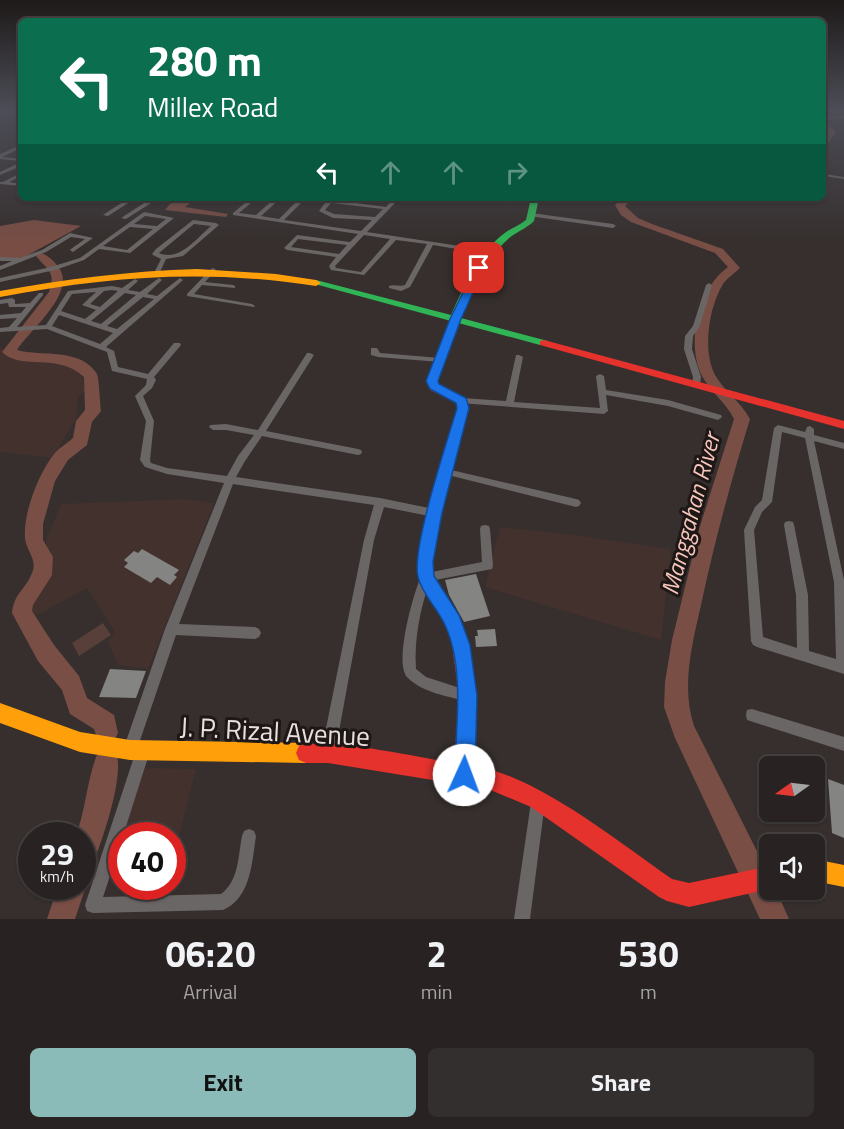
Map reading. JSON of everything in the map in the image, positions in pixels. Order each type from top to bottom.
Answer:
[{"type":"street","points":[[0,157],[18,161]]},
{"type":"street","points":[[0,174],[18,164]]},
{"type":"street","points":[[0,167],[12,168]]},
{"type":"street","points":[[2,183],[18,175]]},
{"type":"street","points":[[826,175],[844,178]]},
{"type":"street","points":[[2,183],[18,184]]},
{"type":"street","points":[[129,201],[106,215],[158,228]]},
{"type":"street","points":[[124,218],[151,201]]},
{"type":"street","points":[[250,201],[235,214],[471,249],[476,253],[479,268]]},
{"type":"street","points":[[256,218],[275,201]]},
{"type":"street","points":[[280,221],[300,201]]},
{"type":"street","points":[[330,201],[322,211],[333,216],[377,219]]},
{"type":"street","points":[[339,201],[385,207]]},
{"type":"street","points":[[392,201],[365,233],[340,256],[332,266],[333,269],[362,274],[394,238]]},
{"type":"street","points":[[534,201],[528,224],[508,234],[479,268],[432,381],[434,387],[462,401],[604,411],[600,376]]},
{"type":"street","points":[[292,208],[298,220],[307,225]]},
{"type":"street","points":[[0,280],[53,269],[82,259],[97,247],[144,214],[171,218],[128,252],[97,247]]},
{"type":"street","points":[[531,215],[613,226]]},
{"type":"street","points":[[102,327],[142,294],[161,270],[216,225],[193,222],[155,254],[161,270]]},
{"type":"street","points":[[0,268],[44,251],[70,235],[90,238],[73,250]]},
{"type":"street","points":[[340,256],[286,248],[297,237],[352,244]]},
{"type":"street","points":[[391,287],[408,286],[431,243]]},
{"type":"street","points":[[0,259],[22,260]]},
{"type":"street","points":[[0,294],[161,270],[251,272],[294,278],[456,319],[844,425]]},
{"type":"street","points":[[213,270],[189,295],[252,306]]},
{"type":"street","points":[[101,347],[180,280]]},
{"type":"street","points":[[86,321],[135,281]]},
{"type":"street","points":[[202,282],[233,287]]},
{"type":"street","points":[[697,385],[697,377],[688,349],[689,336],[696,326],[709,285]]},
{"type":"street","points":[[61,286],[125,290],[158,298]]},
{"type":"street","points":[[48,327],[57,312],[61,286]]},
{"type":"street","points":[[101,309],[86,305],[102,288]]},
{"type":"street","points":[[12,329],[41,294]]},
{"type":"street","points":[[0,302],[12,300],[11,306],[31,305]]},
{"type":"street","points":[[57,312],[118,332]]},
{"type":"street","points":[[0,317],[23,315]]},
{"type":"street","points":[[0,330],[48,327],[110,351],[116,369],[150,377]]},
{"type":"street","points":[[150,377],[177,345]]},
{"type":"street","points":[[374,350],[374,353],[378,355],[440,360]]},
{"type":"street","points":[[249,836],[243,872],[236,892],[223,902],[93,905],[171,629],[231,478],[310,355]]},
{"type":"street","points":[[510,405],[513,387],[518,380],[519,357]]},
{"type":"street","points":[[150,377],[152,380],[149,386],[139,396],[150,421],[145,460],[148,465],[167,471],[231,478],[434,513]]},
{"type":"street","points":[[602,392],[668,403],[718,417]]},
{"type":"street","points":[[462,401],[462,416],[434,513],[425,562],[426,578],[417,604],[409,660],[410,672],[423,682],[468,696]]},
{"type":"street","points":[[213,427],[260,433],[358,452]]},
{"type":"street","points":[[809,433],[839,582],[843,667],[757,641],[749,530],[758,510],[767,502],[778,428],[809,433],[844,446]]},
{"type":"street","points":[[447,472],[576,503]]},
{"type":"street","points":[[328,753],[369,540],[380,502]]},
{"type":"street","points":[[789,525],[802,595],[803,654]]},
{"type":"street","points":[[426,578],[488,566],[485,529]]},
{"type":"street","points":[[426,578],[453,621],[461,645],[468,696],[464,775]]},
{"type":"street","points":[[171,629],[255,633]]},
{"type":"street","name":"J. P. Rizal Avenue","points":[[0,713],[80,742],[136,751],[328,753],[489,779],[538,800],[667,889],[689,895],[759,880]]},
{"type":"street","points":[[752,715],[844,744]]},
{"type":"street","points":[[522,919],[538,800]]},
{"type":"street","points":[[825,872],[844,876]]},
{"type":"shaded area","points":[[177,201],[207,201],[190,203],[185,207],[228,214],[226,217],[165,210]]},
{"type":"shaded area","points":[[34,220],[81,226],[19,260],[0,258],[0,226]]},
{"type":"shaded area","points":[[0,346],[8,355],[68,363],[80,372],[87,390],[78,396],[77,417],[52,458],[0,452]]},
{"type":"shaded area","points":[[186,499],[214,503],[148,669],[118,665],[108,642],[115,632],[87,588],[30,619],[25,603],[47,573],[46,541],[61,504]]},
{"type":"shaded area","points":[[500,527],[671,549],[661,640],[485,587]]},
{"type":"shaded area","points":[[103,623],[111,635],[79,656],[72,643]]},
{"type":"shaded area","points":[[144,768],[196,769],[183,822],[127,822]]},
{"type":"building","points":[[142,549],[179,570],[174,575],[177,577],[170,585],[157,577],[151,583],[124,567],[128,563],[124,560],[134,551],[138,553]]},
{"type":"building","points":[[476,574],[490,616],[464,622],[449,595],[445,580]]},
{"type":"building","points":[[495,629],[497,646],[476,647],[477,630]]},
{"type":"building","points":[[110,669],[146,671],[136,698],[99,697]]},
{"type":"building","points":[[828,779],[844,785],[844,838],[832,833]]},
{"type":"waterway","name":"Manggahan River","points":[[625,201],[620,205],[625,213],[635,220],[709,246],[726,257],[734,268],[724,275],[716,286],[710,301],[705,317],[702,349],[708,375],[742,419],[709,526],[683,640],[676,682],[676,707],[683,730],[775,919]]},
{"type":"waterway","points":[[41,256],[57,273],[58,282],[55,292],[49,303],[9,352],[31,357],[62,359],[82,367],[91,376],[93,411],[84,421],[81,441],[62,456],[47,480],[34,524],[34,541],[43,557],[42,575],[23,602],[22,613],[46,653],[71,684],[78,706],[106,723],[106,733]]},
{"type":"waterway","points":[[94,822],[107,761]]},
{"type":"waterway","points":[[61,919],[67,900]]},
{"type":"traffic: fast","points":[[456,317],[483,263],[497,244],[530,221],[534,201]]},
{"type":"traffic: fast","points":[[316,283],[544,343]]},
{"type":"traffic: slow","points":[[0,294],[79,280],[158,273],[236,273],[316,283]]},
{"type":"traffic: slow","points":[[0,713],[80,742],[130,750],[306,753]]},
{"type":"traffic: slow","points":[[825,872],[844,876]]},
{"type":"traffic: jam","points":[[456,317],[432,381],[434,387],[462,401],[463,408],[434,513],[425,562],[426,577],[453,621],[461,645],[468,696],[464,775]]},
{"type":"traffic: jam","points":[[544,343],[844,425]]},
{"type":"traffic: jam","points":[[306,753],[328,753],[489,779],[538,800],[667,889],[689,895],[759,879]]},
{"type":"route","points":[[464,775],[468,696],[461,645],[453,621],[426,578],[425,562],[434,513],[451,459],[463,408],[462,401],[434,387],[432,381],[479,268]]}]
